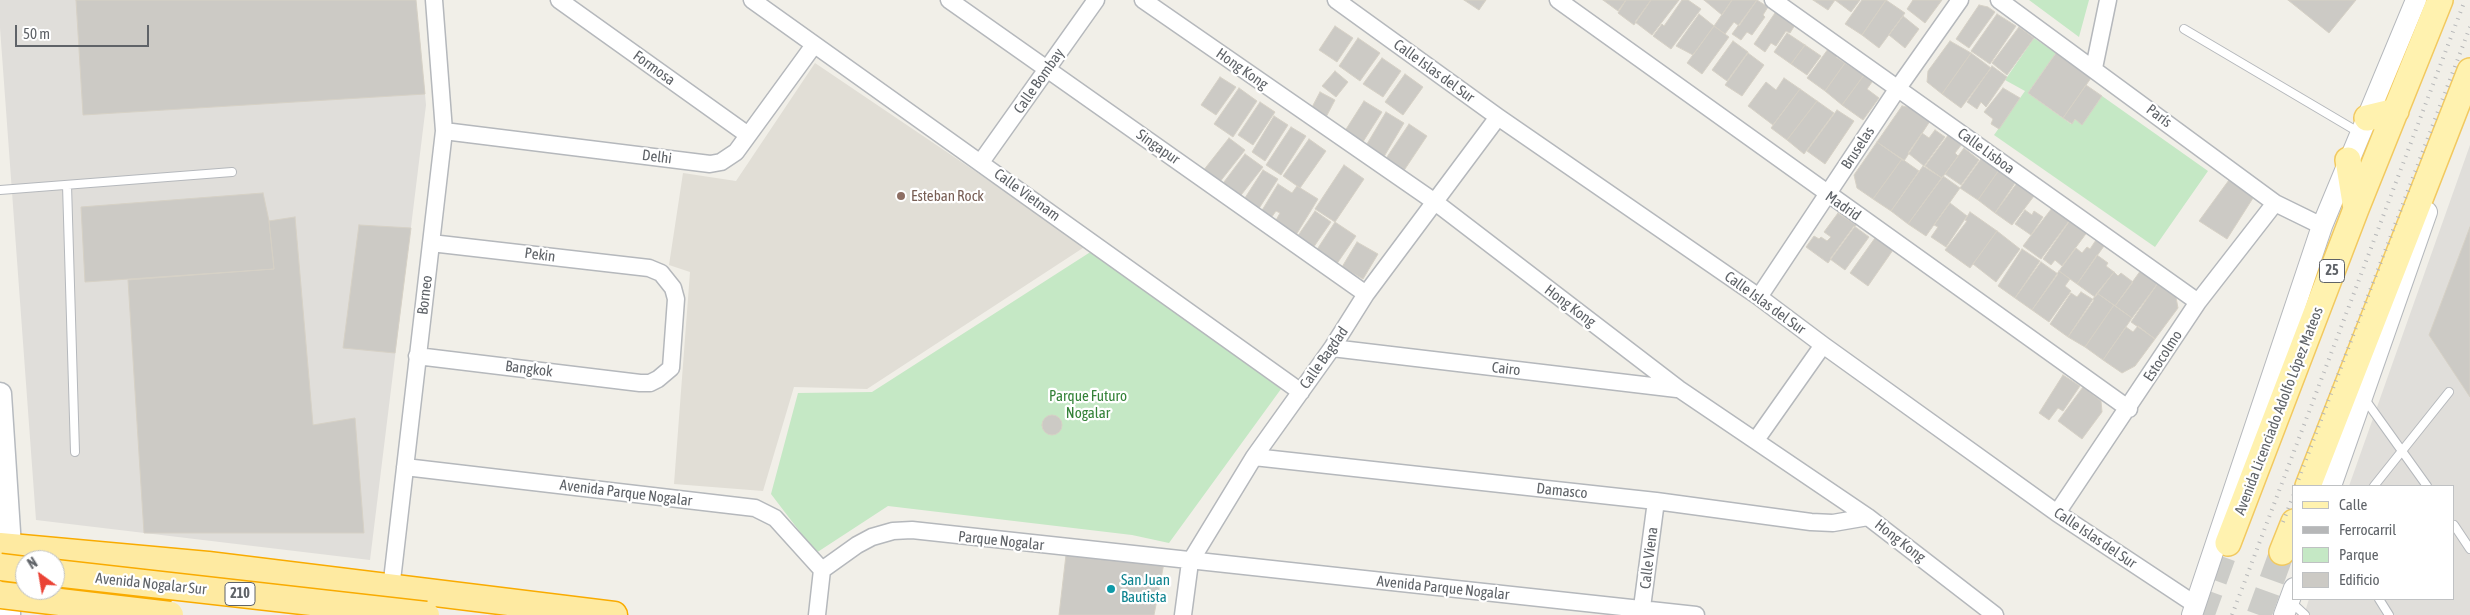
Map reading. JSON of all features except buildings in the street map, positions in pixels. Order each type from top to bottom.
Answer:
[{"type":"highway","points":[[3,553],[208,565],[614,615]]},
{"type":"highway","points":[[3,553],[15,562]]},
{"type":"highway","points":[[174,615],[172,597],[176,585],[184,574],[195,568],[208,565]]},
{"type":"highway","name":"Avenida Nogalar Sur","points":[[65,574],[426,615]]},
{"type":"highway","name":"Avenida Nogalar Sur","points":[[0,595],[170,615]]},
{"type":"main road","name":"Avenida Licenciado Adolfo López Mateos","points":[[2228,543],[2356,209],[2440,0]]},
{"type":"main road","points":[[2308,485],[2470,71]]},
{"type":"main road","points":[[2363,126],[2396,111]]},
{"type":"main road","points":[[2348,160],[2356,209]]},
{"type":"main road","points":[[0,394],[3,553],[9,615]]},
{"type":"main road","points":[[2282,552],[2292,527]]},
{"type":"street","name":"Borneo","points":[[391,589],[444,132],[434,0]]},
{"type":"street","name":"Formosa","points":[[559,0],[748,135]]},
{"type":"street","name":"Calle Vietnam","points":[[752,0],[1301,392]]},
{"type":"street","name":"Singapur","points":[[949,0],[1366,294]]},
{"type":"street","name":"Calle Bombay","points":[[981,162],[1096,0]]},
{"type":"street","name":"Hong Kong","points":[[1144,0],[1434,202],[1679,389],[1868,517],[1995,615]]},
{"type":"street","name":"Calle Islas del Sur","points":[[1336,0],[1498,117],[1759,297],[1823,345],[2194,610]]},
{"type":"street","name":"Madrid","points":[[1558,0],[2129,409]]},
{"type":"street","name":"Calle Lisboa","points":[[1773,0],[2198,302]]},
{"type":"street","name":"Bruselas","points":[[1759,297],[1898,88],[1960,0]]},
{"type":"street","name":"París","points":[[1999,0],[2094,68],[2275,203],[2322,226]]},
{"type":"street","points":[[2094,68],[2108,0]]},
{"type":"street","points":[[2194,610],[2322,226],[2416,0]]},
{"type":"street","name":"Delhi","points":[[444,132],[710,164],[729,158],[814,45]]},
{"type":"street","points":[[2332,485],[2451,146],[2454,130],[2453,114]]},
{"type":"street","name":"Calle Bagdad","points":[[1183,615],[1190,562],[1254,457],[1332,348],[1366,294],[1498,117]]},
{"type":"street","name":"Estocolmo","points":[[2057,513],[2129,409],[2198,302],[2275,203]]},
{"type":"street","name":"Pekin","points":[[432,243],[649,268],[661,273],[668,279],[676,299],[671,368],[650,383],[640,383]]},
{"type":"street","points":[[1756,440],[1823,345]]},
{"type":"street","name":"Cairo","points":[[1332,348],[1679,389]]},
{"type":"street","name":"Bangkok","points":[[417,356],[640,383]]},
{"type":"street","name":"Damasco","points":[[1254,457],[1656,501],[1811,522],[1833,523],[1868,517]]},
{"type":"street","name":"Avenida Parque Nogalar","points":[[405,467],[755,508],[775,518],[822,570]]},
{"type":"street","name":"Calle Viena","points":[[1642,612],[1656,501]]},
{"type":"street","name":"Parque Nogalar","points":[[822,570],[857,545],[892,531],[922,532],[1190,562]]},
{"type":"street","name":"Avenida Parque Nogalar","points":[[1190,562],[1642,612],[1696,615]]},
{"type":"street","points":[[817,615],[822,570]]},
{"type":"lane","points":[[2184,29],[2363,126]]},
{"type":"lane","points":[[0,190],[232,172]]},
{"type":"lane","points":[[67,185],[75,452]]},
{"type":"lane","points":[[2375,485],[2449,392]]},
{"type":"lane","points":[[2363,397],[2426,485]]},
{"type":"lane","points":[[2455,526],[2470,549]]},
{"type":"lane","points":[[65,582],[144,590]]},
{"type":"lane","points":[[2380,600],[2389,615]]},
{"type":"lane","points":[[2289,601],[2305,615]]},
{"type":"lane","points":[[247,604],[285,607]]},
{"type":"shaded area","points":[[0,0],[416,0],[426,105],[370,560],[36,520],[0,28]]},
{"type":"shaded area","points":[[815,63],[1086,246],[867,389],[794,387],[763,491],[674,484],[690,272],[669,265],[683,173],[736,181]]},
{"type":"shaded area","points":[[2470,145],[2470,615],[2304,615],[2309,600],[2455,600],[2455,485],[2349,485]]},
{"type":"green space","points":[[2029,0],[2089,0],[2079,37]]},
{"type":"green space","points":[[2034,38],[2056,53],[2028,93],[2071,124],[2075,119],[2082,124],[2102,96],[2208,171],[2155,247],[1994,135],[2025,91],[2005,80]]},
{"type":"green space","name":"Parque Futuro Nogalar","points":[[1092,251],[1281,389],[1169,543],[1132,535],[888,506],[816,553],[771,494],[798,393],[872,392]]},
{"type":"tunnel","points":[[2202,615],[2228,543]]},
{"type":"tunnel","points":[[2259,615],[2282,552]]},
{"type":"railway","points":[[2232,615],[2465,0]]},
{"type":"railway","points":[[2296,485],[2470,27]]},
{"type":"railway","points":[[2283,522],[2292,499]]},
{"type":"place","name":"Esteban Rock","points":[[901,196]]},
{"type":"place","name":"San Juan Bautista","points":[[1111,589]]}]
